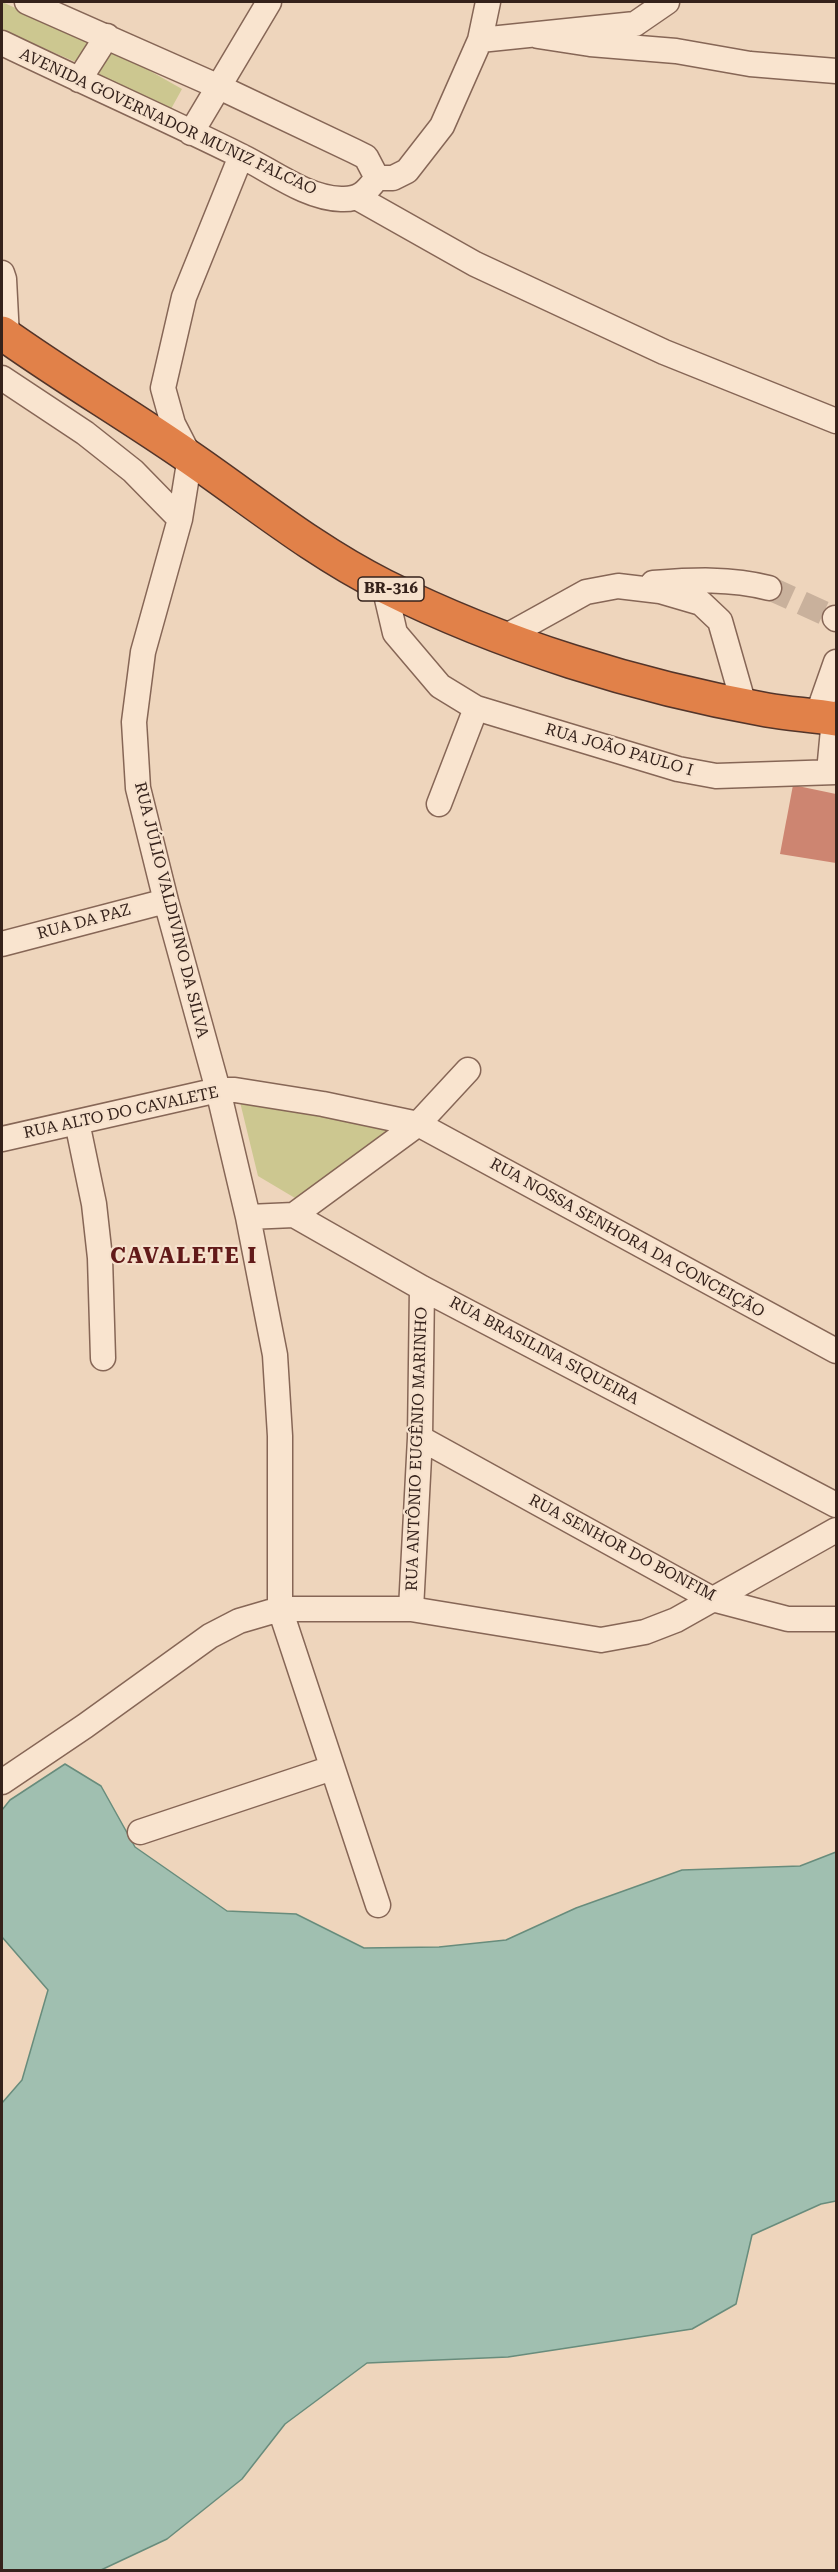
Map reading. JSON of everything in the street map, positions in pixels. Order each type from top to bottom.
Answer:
[{"type":"highway","name":"BR-316","points":[[4,335],[190,458],[319,550],[384,586],[503,638],[564,659],[670,689],[744,705],[829,718]]},
{"type":"street","points":[[27,2],[210,82],[366,157],[368,188]]},
{"type":"street","points":[[183,129],[253,2]]},
{"type":"street","points":[[210,82],[269,2]]},
{"type":"street","points":[[368,188],[407,171],[442,126],[480,40],[488,2]]},
{"type":"street","points":[[480,40],[538,36],[634,24],[667,2]]},
{"type":"street","points":[[79,80],[106,36]]},
{"type":"street","points":[[538,36],[590,44],[676,51],[750,64],[837,71]]},
{"type":"street","name":"AVENIDA GOVERNADOR MUNIZ FALCAO","points":[[2,43],[241,156],[310,192],[335,198],[368,188]]},
{"type":"street","points":[[190,458],[173,424],[163,388],[184,297],[241,156]]},
{"type":"street","points":[[368,188],[475,264],[664,352],[837,421]]},
{"type":"street","points":[[2,273],[4,279],[4,335]]},
{"type":"street","points":[[2,378],[85,433],[125,465],[180,519]]},
{"type":"street","name":"RUA JÚLIO VALDIVINO DA SILVA","points":[[190,458],[180,519],[143,652],[134,722],[138,789],[218,1090],[248,1217],[274,1355],[280,1436],[280,1609],[378,1905]]},
{"type":"street","points":[[503,638],[586,592],[618,586],[703,580],[746,582],[769,588]]},
{"type":"street","name":"RUA JOÃO PAULO I","points":[[384,586],[395,633],[440,686],[476,708],[678,769],[716,776],[833,772]]},
{"type":"street","points":[[618,586],[660,591],[701,603],[720,621],[744,705]]},
{"type":"street","points":[[833,772],[829,718],[837,662]]},
{"type":"street","points":[[439,804],[476,708]]},
{"type":"street","name":"RUA DA PAZ","points":[[2,944],[166,901]]},
{"type":"street","points":[[248,1217],[294,1215],[418,1124],[468,1070]]},
{"type":"street","name":"RUA ALTO DO CAVALETE","points":[[2,1139],[218,1090],[235,1090],[323,1104],[418,1124]]},
{"type":"street","points":[[78,1122],[94,1204],[100,1258],[103,1358]]},
{"type":"street","name":"RUA NOSSA SENHORA DA CONCEIÇÃO","points":[[418,1124],[837,1351]]},
{"type":"street","name":"RUA BRASILINA SIQUEIRA","points":[[294,1215],[422,1288],[837,1505]]},
{"type":"street","name":"RUA ANTÔNIO EUGÊNIO MARINHO","points":[[411,1610],[420,1438],[422,1288]]},
{"type":"street","name":"RUA SENHOR DO BONFIM","points":[[420,1438],[712,1599],[788,1619],[837,1619]]},
{"type":"street","points":[[2,1782],[210,1636],[239,1621],[280,1609],[411,1610],[601,1640],[645,1632],[676,1620],[837,1530]]},
{"type":"street","points":[[140,1832],[332,1768]]},
{"type":"shaded area","points":[[2,2],[92,42],[78,63],[2,30]]},
{"type":"shaded area","points":[[113,50],[182,89],[171,109],[98,75]]},
{"type":"shaded area","points":[[240,1102],[401,1129],[300,1201],[258,1176]]},
{"type":"shaded area","points":[[65,1764],[101,1786],[135,1847],[227,1911],[296,1914],[364,1948],[439,1947],[506,1940],[576,1908],[682,1870],[800,1866],[836,1852],[836,2201],[821,2204],[752,2235],[736,2304],[692,2329],[508,2357],[367,2363],[285,2424],[242,2479],[167,2539],[101,2570],[2,2570],[2,2103],[22,2080],[48,1990],[2,1937],[2,1810],[10,1800]]},
{"type":"building","points":[[793,785],[836,794],[836,863],[780,854]]},
{"type":"tunnel","points":[[769,588],[835,618]]},
{"type":"district","name":"CAVALETE I","points":[[184,1257]]}]
